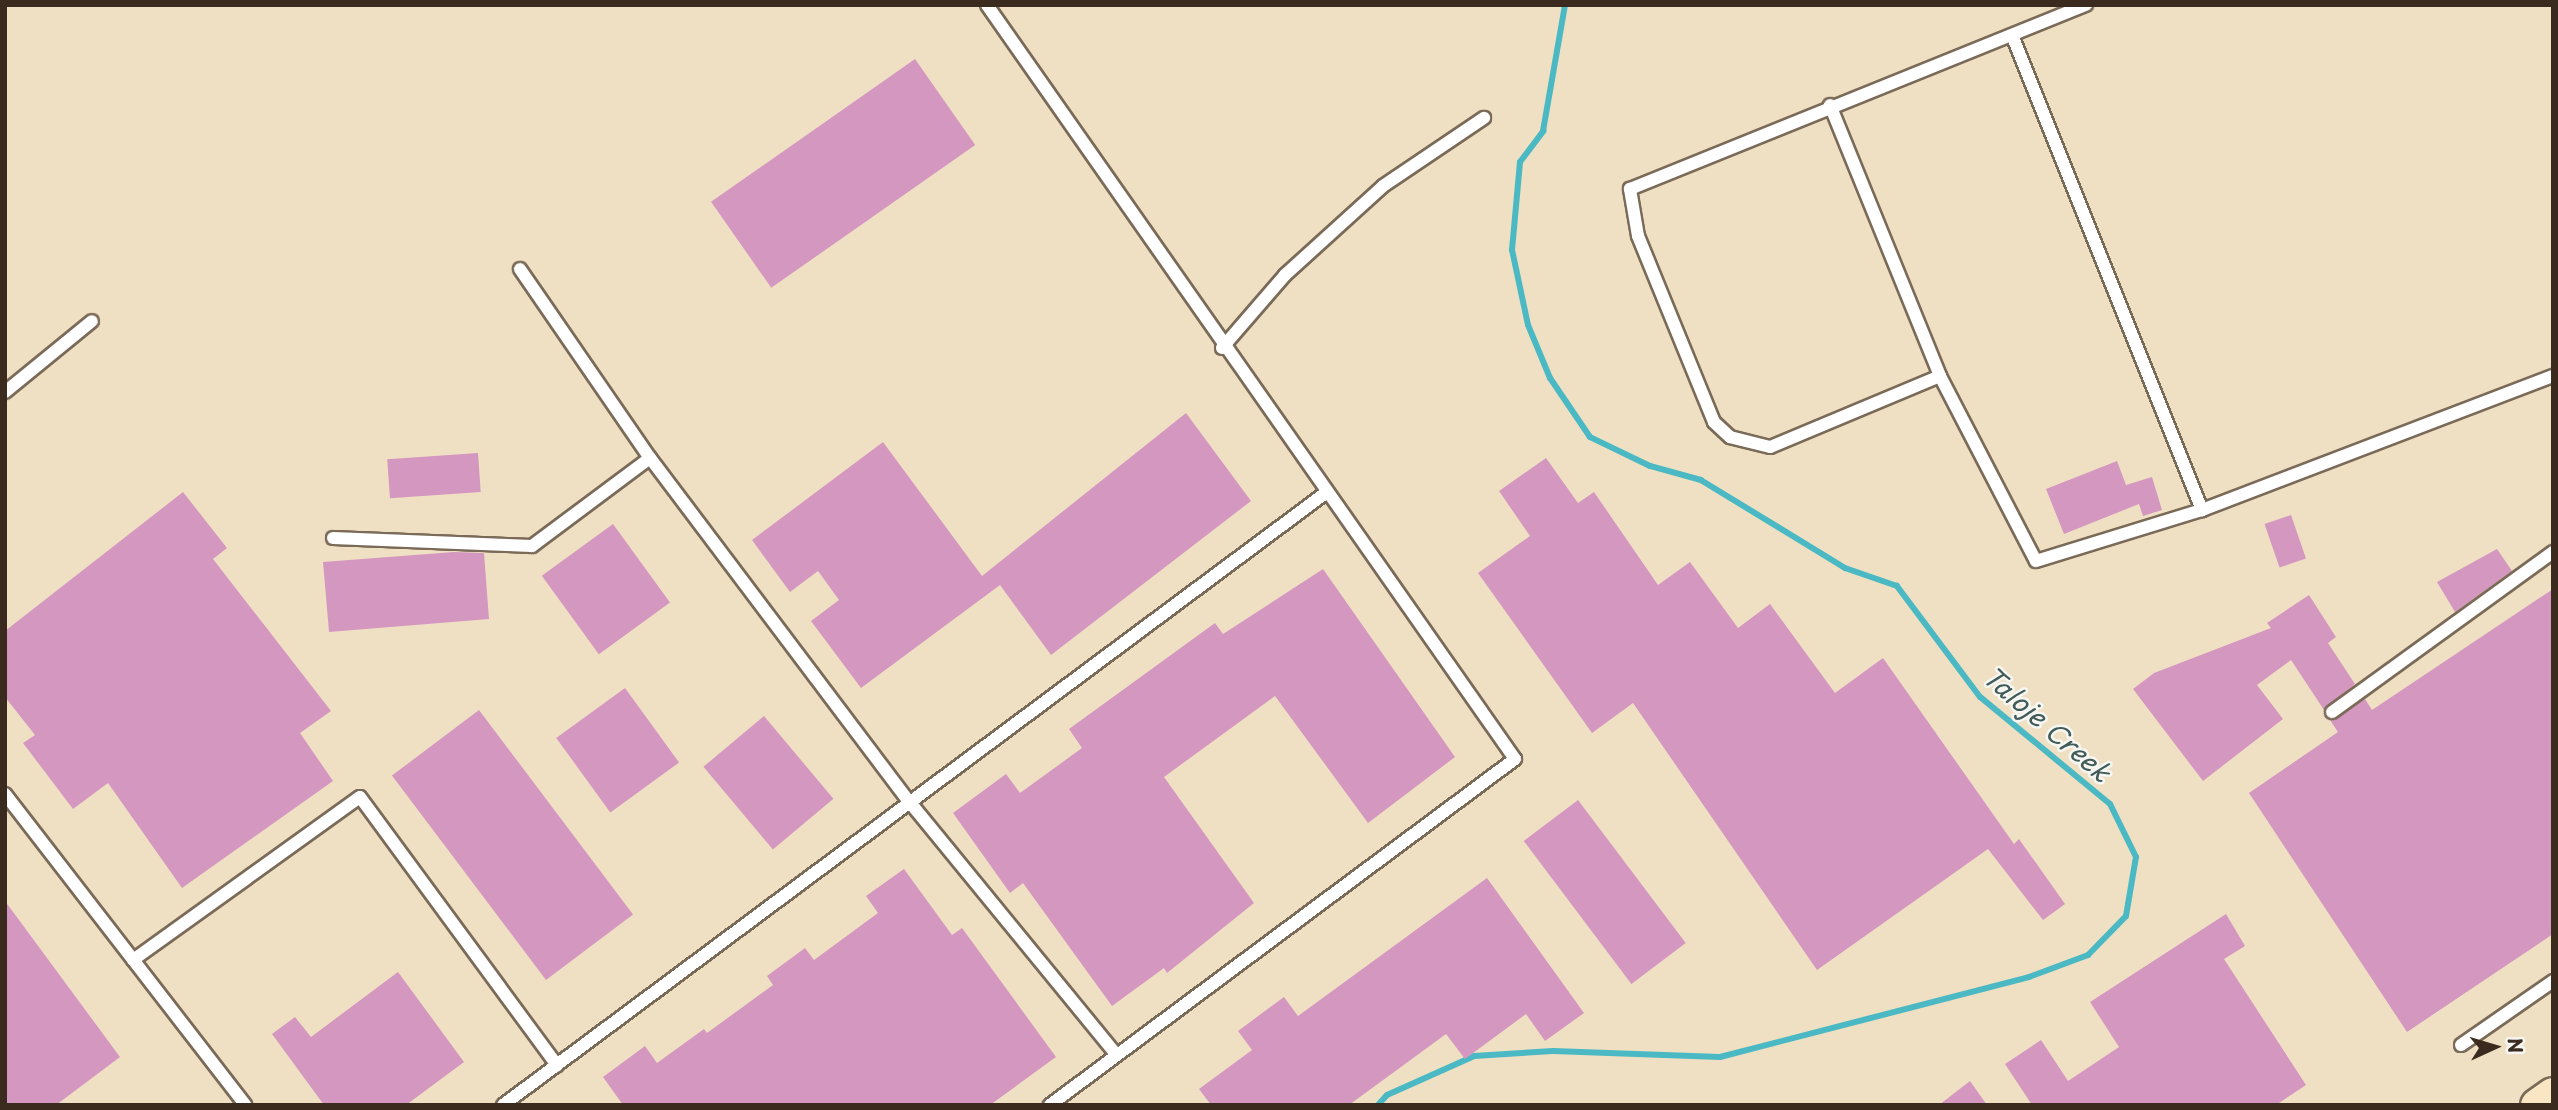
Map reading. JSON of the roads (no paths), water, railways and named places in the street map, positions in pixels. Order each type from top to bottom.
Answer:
[{"type":"main road","points":[[2537,1105],[2553,1094]]},
{"type":"lane","points":[[987,5],[1222,348],[1513,750],[1513,766],[1116,1054],[1050,1105]]},
{"type":"lane","points":[[1940,376],[1770,447],[1731,438],[1714,422],[1638,236],[1628,197],[1634,185],[2087,5]]},
{"type":"lane","points":[[2012,35],[2202,510]]},
{"type":"lane","points":[[1830,105],[1940,376],[2036,561],[2202,510],[2553,376]]},
{"type":"lane","points":[[1222,348],[1285,275],[1382,186],[1484,118]]},
{"type":"lane","points":[[520,269],[650,458],[908,800],[1116,1054]]},
{"type":"lane","points":[[5,392],[92,321]]},
{"type":"lane","points":[[333,538],[533,546],[650,458]]},
{"type":"lane","points":[[503,1105],[908,800],[1327,492]]},
{"type":"lane","points":[[2332,712],[2553,552]]},
{"type":"lane","points":[[5,794],[245,1105]]},
{"type":"lane","points":[[133,960],[360,797],[557,1065]]},
{"type":"lane","points":[[2461,1045],[2553,981]]},
{"type":"waterway","name":"Taloje Creek","points":[[1378,1105],[1387,1095],[1474,1056],[1553,1051],[1720,1057],[2029,977],[2088,955],[2126,916],[2136,857],[2110,804],[1980,697],[1897,586],[1845,568],[1701,480],[1650,466],[1590,437],[1550,378],[1528,325],[1512,250],[1520,162],[1543,131],[1565,5]]}]
